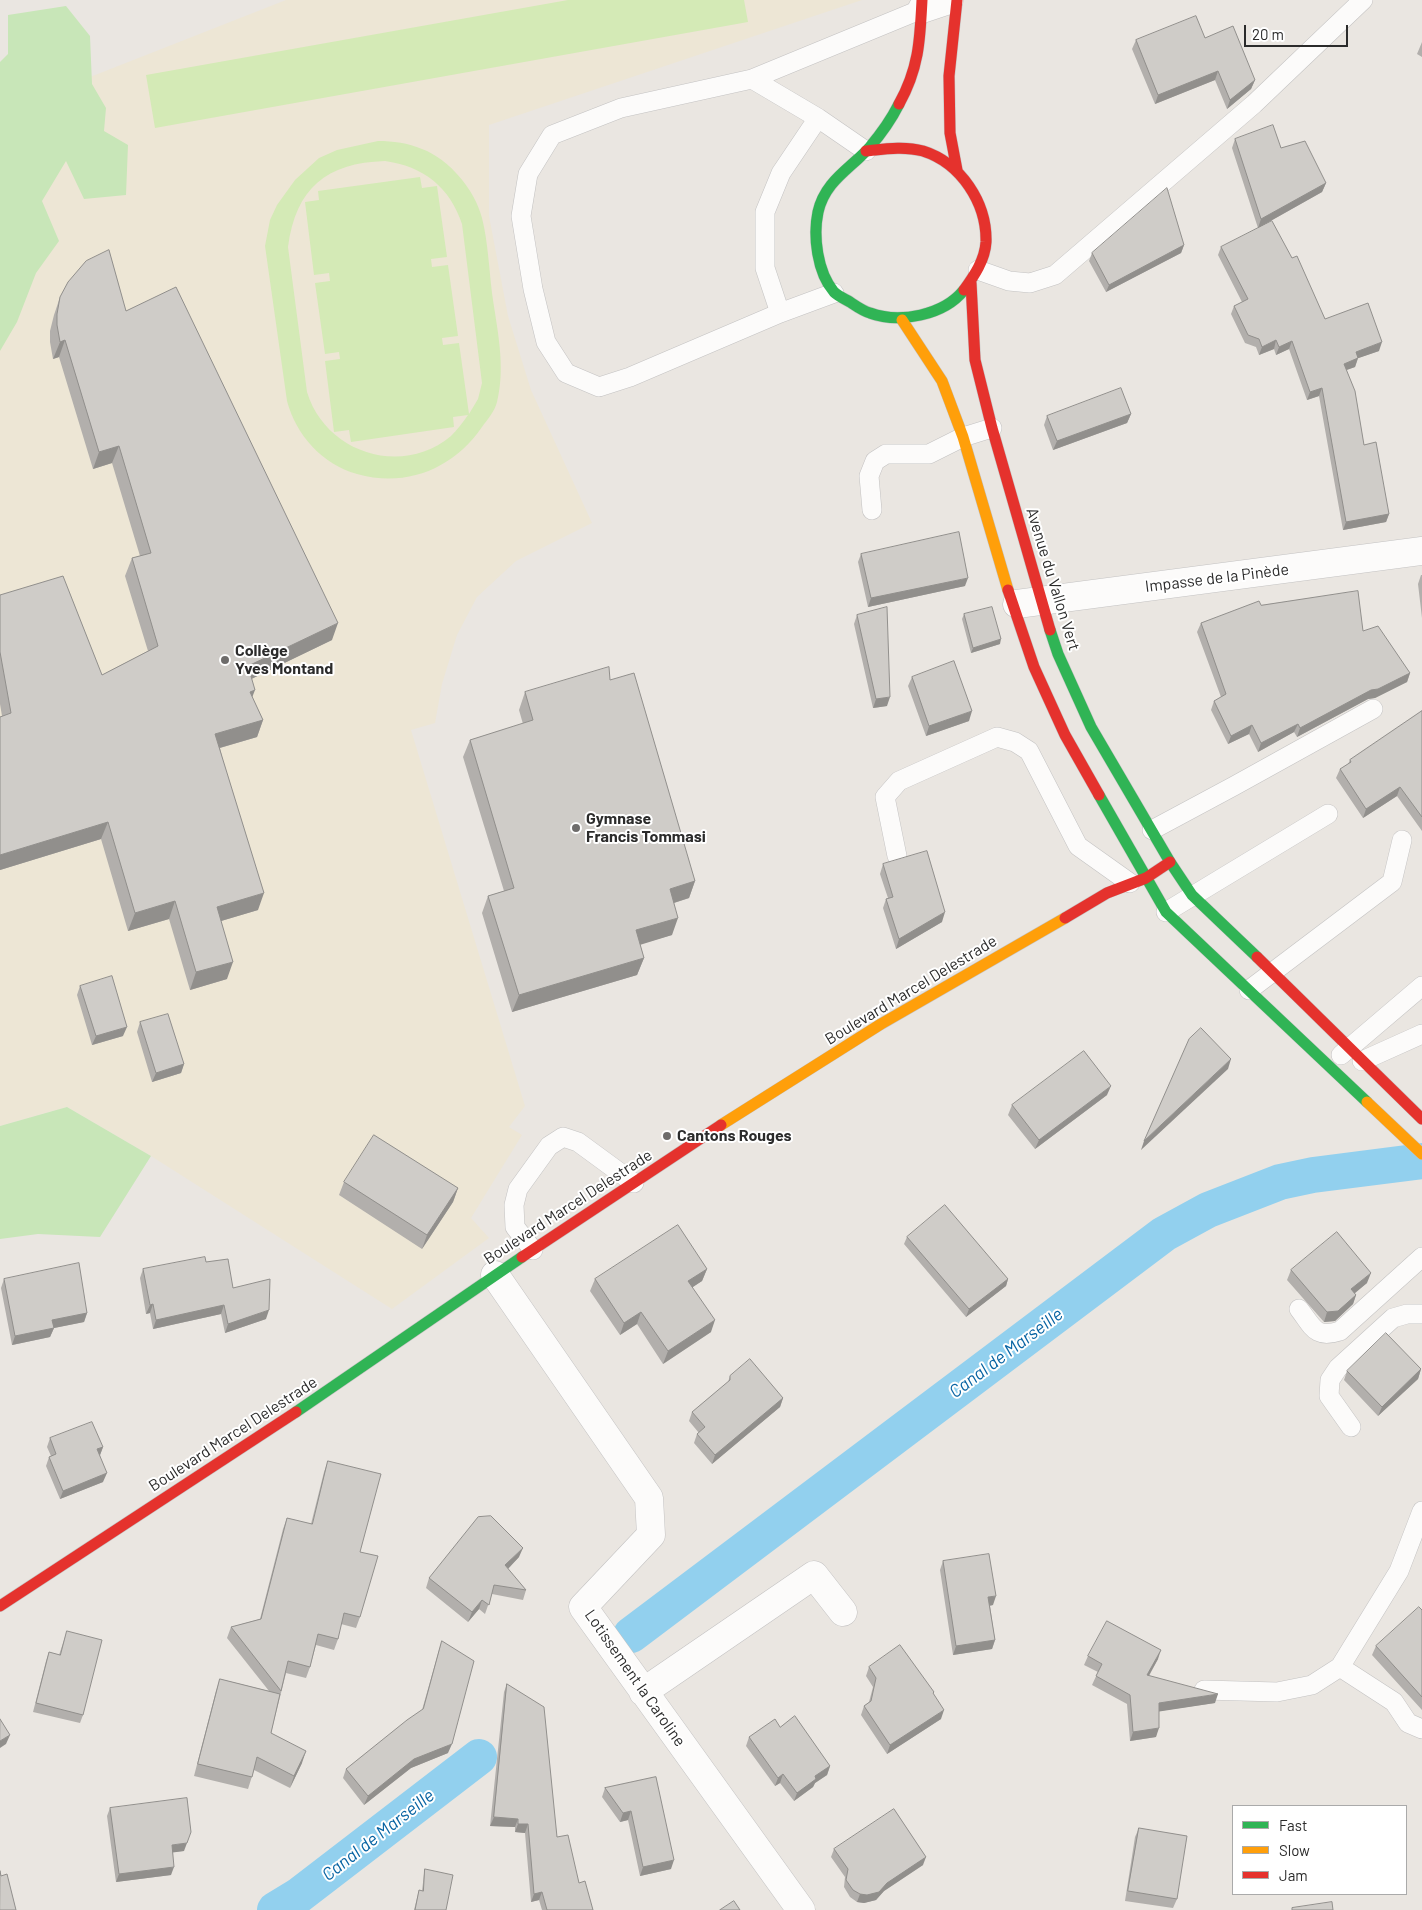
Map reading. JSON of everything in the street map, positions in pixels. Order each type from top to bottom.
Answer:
[{"type":"main road","points":[[957,0],[949,76],[950,132],[958,170]]},
{"type":"main road","points":[[866,151],[904,148],[932,154],[958,170],[974,191],[984,216],[986,244],[975,276],[952,303],[928,316],[902,320],[876,317],[853,306],[834,293],[820,265],[815,238],[818,210],[830,184],[866,151],[894,113],[915,69],[922,5]]},
{"type":"main road","name":"Avenue du Vallon Vert","points":[[975,276],[975,360],[992,428],[1040,600],[1058,654],[1091,727],[1170,862],[1192,895],[1356,1054],[1408,1111]]},
{"type":"main road","points":[[902,320],[937,371],[962,437],[1012,605],[1034,667],[1064,735],[1138,880],[1166,912],[1329,1066],[1408,1111],[1419,1152]]},
{"type":"main road","name":"Boulevard Marcel Delestrade","points":[[0,1606],[324,1393],[495,1275],[634,1183],[882,1024],[1107,893],[1138,880],[1170,862]]},
{"type":"street","points":[[922,5],[949,0]]},
{"type":"street","name":"Impasse de la Pinède","points":[[1012,605],[1422,552]]},
{"type":"street","name":"Lotissement la Caroline","points":[[495,1275],[649,1498],[651,1536],[582,1607],[801,1910]]},
{"type":"street","points":[[643,1692],[814,1575],[843,1612]]},
{"type":"lane","points":[[975,276],[1030,283],[1055,275],[1254,104],[1363,0]]},
{"type":"lane","points":[[834,293],[780,313],[651,368],[599,387],[566,373],[546,342],[533,289],[521,216],[528,174],[552,135],[621,108],[752,79],[922,5]]},
{"type":"lane","points":[[752,79],[818,118],[866,151]]},
{"type":"lane","points":[[780,313],[765,268],[765,212],[782,173],[818,118]]},
{"type":"lane","points":[[872,510],[869,476],[875,461],[886,454],[929,454],[962,437],[992,428]]},
{"type":"lane","points":[[1152,830],[1373,709]]},
{"type":"lane","points":[[897,856],[884,797],[899,781],[997,737],[1015,742],[1029,750],[1078,846],[1138,880]]},
{"type":"lane","points":[[1166,912],[1328,814]]},
{"type":"lane","points":[[1249,990],[1392,882],[1402,840]]},
{"type":"lane","points":[[1356,1054],[1422,986]]},
{"type":"lane","points":[[1329,1066],[1356,1054],[1422,1034]]},
{"type":"lane","points":[[533,1250],[515,1227],[514,1205],[518,1189],[549,1146],[564,1137],[578,1142],[634,1183]]},
{"type":"lane","points":[[1299,1309],[1317,1332],[1328,1335],[1340,1330],[1422,1257]]},
{"type":"lane","points":[[1351,1427],[1329,1396],[1330,1380],[1338,1368],[1393,1318],[1407,1314],[1422,1314]]},
{"type":"lane","points":[[1204,1690],[1277,1692],[1312,1685],[1340,1667],[1399,1571],[1422,1511]]},
{"type":"lane","points":[[1340,1667],[1394,1702],[1408,1723],[1422,1729]]},
{"type":"shaded area","name":"Collège Yves Montand","points":[[286,0],[862,0],[489,125],[489,216],[508,316],[531,390],[592,523],[516,561],[477,597],[457,635],[442,684],[435,723],[411,730],[525,1106],[509,1127],[522,1135],[471,1218],[489,1238],[392,1309],[151,1156],[67,1107],[0,1126],[0,197],[57,90]]},
{"type":"green space","points":[[568,0],[744,0],[748,22],[155,128],[146,75]]},
{"type":"green space","points":[[66,6],[90,36],[92,84],[106,108],[104,131],[128,145],[126,195],[84,199],[66,161],[42,201],[59,241],[36,273],[17,322],[0,351],[0,62],[8,54],[8,15]]},
{"type":"green space","points":[[378,141],[411,145],[422,149],[442,160],[467,186],[479,207],[482,218],[500,348],[501,375],[497,402],[493,412],[482,427],[457,454],[443,464],[410,476],[375,478],[357,474],[333,463],[312,447],[297,425],[287,401],[265,246],[270,220],[277,205],[295,180],[319,158],[337,150]],"holes":[[[385,161],[423,173],[433,180],[450,199],[462,224],[482,383],[478,399],[469,414],[459,343],[443,345],[442,338],[458,336],[448,265],[432,267],[431,259],[447,257],[437,186],[422,188],[420,177],[318,191],[319,200],[305,202],[314,275],[329,273],[330,281],[315,283],[325,354],[339,352],[340,359],[325,361],[334,432],[349,430],[351,442],[454,427],[453,417],[468,415],[451,436],[431,449],[410,455],[388,456],[367,452],[347,443],[330,430],[316,413],[307,392],[288,247],[298,209],[307,194],[317,183],[330,174],[346,167]]]},
{"type":"green space","points":[[67,1107],[151,1156],[100,1237],[38,1234],[0,1239],[0,1126]]},
{"type":"building","points":[[1196,16],[1205,38],[1233,26],[1255,80],[1230,100],[1218,71],[1158,95],[1136,40]]},
{"type":"building","points":[[1273,125],[1281,148],[1305,141],[1326,183],[1261,219],[1235,139]]},
{"type":"building","points":[[1167,188],[1184,245],[1109,285],[1092,253]]},
{"type":"building","points":[[1272,221],[1292,258],[1297,256],[1325,319],[1368,303],[1382,342],[1356,352],[1358,358],[1344,364],[1355,391],[1364,445],[1376,442],[1389,514],[1346,522],[1322,388],[1310,392],[1292,341],[1279,347],[1276,340],[1262,347],[1259,339],[1248,335],[1234,306],[1248,299],[1221,247]]},
{"type":"building","points":[[109,250],[126,311],[176,287],[338,623],[248,666],[255,690],[250,692],[263,720],[215,734],[264,893],[217,907],[233,962],[196,972],[175,901],[135,913],[108,822],[0,855],[0,717],[11,713],[0,652],[0,595],[63,576],[102,675],[158,646],[132,558],[151,553],[119,446],[99,452],[65,340],[60,342],[57,325],[60,297],[68,282],[86,261]]},
{"type":"building","points":[[1121,388],[1131,414],[1057,441],[1047,416]]},
{"type":"building","points":[[959,532],[968,578],[871,598],[861,554]]},
{"type":"building","points":[[1358,591],[1363,631],[1378,626],[1410,673],[1378,689],[1371,690],[1300,728],[1298,724],[1261,743],[1252,725],[1231,736],[1214,701],[1226,694],[1201,623],[1259,601],[1261,605]]},
{"type":"building","points":[[887,607],[890,697],[876,699],[857,615]]},
{"type":"building","points":[[992,607],[1001,639],[973,648],[964,614]]},
{"type":"building","points":[[954,661],[972,711],[929,726],[912,677]]},
{"type":"building","name":"Gymnase Francis Tommasi","points":[[609,667],[610,680],[634,673],[695,881],[670,889],[678,918],[636,930],[644,958],[519,995],[488,896],[514,888],[470,740],[533,720],[525,692]]},
{"type":"building","points":[[1422,711],[1422,817],[1400,787],[1366,809],[1340,769],[1351,762],[1350,760]]},
{"type":"building","points":[[927,851],[945,912],[899,939],[886,899],[893,897],[883,864]]},
{"type":"building","points":[[112,976],[127,1027],[96,1036],[80,986]]},
{"type":"building","points":[[168,1014],[184,1064],[156,1073],[140,1022]]},
{"type":"building","points":[[1201,1028],[1231,1059],[1144,1141],[1189,1039]]},
{"type":"building","points":[[1084,1051],[1111,1086],[1039,1140],[1012,1105]]},
{"type":"building","points":[[374,1135],[458,1188],[427,1235],[344,1182]]},
{"type":"building","points":[[945,1205],[1008,1279],[969,1309],[907,1237]]},
{"type":"building","points":[[678,1225],[707,1269],[688,1281],[715,1320],[668,1351],[641,1312],[624,1323],[595,1279]]},
{"type":"building","points":[[1337,1232],[1371,1273],[1351,1289],[1356,1295],[1338,1311],[1327,1312],[1291,1270]]},
{"type":"building","points":[[205,1257],[206,1262],[228,1259],[233,1288],[270,1279],[269,1310],[228,1324],[224,1305],[156,1320],[153,1304],[150,1305],[143,1269]]},
{"type":"building","points":[[79,1263],[87,1313],[52,1320],[54,1328],[15,1336],[4,1279]]},
{"type":"building","points":[[1386,1333],[1421,1369],[1382,1407],[1347,1371]]},
{"type":"building","points":[[750,1359],[783,1398],[715,1455],[697,1434],[705,1427],[692,1412],[730,1380],[730,1376]]},
{"type":"building","points":[[92,1422],[103,1447],[97,1449],[107,1473],[63,1491],[49,1457],[56,1454],[50,1438]]},
{"type":"building","points":[[328,1461],[381,1474],[360,1552],[378,1556],[360,1617],[344,1613],[338,1639],[318,1634],[310,1667],[288,1661],[281,1691],[231,1627],[261,1619],[287,1518],[312,1524]]},
{"type":"building","points":[[491,1516],[523,1548],[505,1565],[526,1590],[494,1585],[489,1605],[482,1600],[472,1612],[429,1578],[478,1517]]},
{"type":"building","points":[[989,1554],[996,1596],[988,1597],[995,1640],[956,1646],[943,1561]]},
{"type":"building","points":[[1419,1607],[1422,1610],[1422,1697],[1376,1646]]},
{"type":"building","points":[[1107,1621],[1161,1650],[1147,1675],[1218,1694],[1159,1703],[1159,1728],[1133,1732],[1130,1695],[1096,1676],[1102,1664],[1088,1656]]},
{"type":"building","points":[[67,1631],[102,1640],[83,1715],[36,1703],[49,1652],[60,1655]]},
{"type":"building","points":[[442,1641],[474,1661],[452,1744],[414,1759],[368,1796],[346,1769],[423,1709]]},
{"type":"building","points":[[900,1645],[934,1692],[944,1710],[890,1745],[864,1706],[871,1701],[876,1678],[869,1667]]},
{"type":"building","points":[[220,1679],[280,1694],[271,1733],[306,1751],[294,1776],[257,1757],[252,1777],[198,1764]]},
{"type":"building","points":[[507,1684],[544,1707],[557,1837],[568,1835],[579,1883],[585,1881],[593,1910],[547,1910],[542,1892],[534,1894],[528,1824],[518,1824],[518,1819],[494,1817]]},
{"type":"building","points":[[795,1716],[830,1766],[815,1776],[816,1779],[797,1793],[783,1774],[778,1778],[749,1737],[775,1719],[780,1727]]},
{"type":"building","points":[[0,1719],[10,1735],[0,1741]]},
{"type":"building","points":[[656,1777],[674,1860],[643,1867],[631,1811],[623,1813],[605,1788]]},
{"type":"building","points":[[187,1798],[191,1832],[187,1843],[172,1845],[174,1867],[119,1874],[110,1808]]},
{"type":"building","points":[[894,1809],[926,1857],[887,1883],[879,1892],[867,1895],[860,1894],[853,1890],[846,1880],[848,1869],[834,1849]]},
{"type":"building","points":[[1139,1828],[1187,1836],[1177,1899],[1128,1891]]},
{"type":"building","points":[[425,1869],[453,1875],[446,1910],[415,1910],[419,1890],[423,1891]]},
{"type":"building","points":[[0,1871],[1,1876],[7,1874],[16,1910],[0,1910]]},
{"type":"building","points":[[734,1901],[740,1910],[720,1910]]},
{"type":"building","points":[[1332,1902],[1333,1910],[1292,1910],[1292,1908]]},
{"type":"waterway","name":"Canal de Marseille","points":[[631,1635],[1164,1234],[1208,1210],[1280,1182],[1313,1175],[1422,1161]]},
{"type":"waterway","name":"Canal de Marseille","points":[[275,1910],[298,1896],[479,1757]]},
{"type":"traffic: fast","points":[[899,104],[878,137],[862,156],[839,176],[821,201],[816,232],[820,264],[828,284],[837,295],[865,311],[882,316],[895,318],[921,315],[945,306],[964,290]]},
{"type":"traffic: fast","points":[[1050,630],[1058,654],[1091,727],[1170,862],[1192,895],[1257,957]]},
{"type":"traffic: fast","points":[[1099,795],[1166,912],[1367,1102]]},
{"type":"traffic: fast","points":[[296,1412],[522,1257]]},
{"type":"traffic: slow","points":[[902,320],[942,381],[963,437],[1008,590]]},
{"type":"traffic: slow","points":[[721,1125],[881,1024],[1065,918]]},
{"type":"traffic: slow","points":[[1367,1102],[1422,1154]]},
{"type":"traffic: jam","points":[[899,104],[915,66],[922,0]]},
{"type":"traffic: jam","points":[[957,0],[949,76],[950,133],[957,170]]},
{"type":"traffic: jam","points":[[866,151],[902,148],[923,151],[949,165],[969,186],[977,199],[982,213],[986,242],[981,261],[964,290]]},
{"type":"traffic: jam","points":[[971,283],[975,360],[992,428],[1050,630]]},
{"type":"traffic: jam","points":[[1008,590],[1034,667],[1065,735],[1099,795]]},
{"type":"traffic: jam","points":[[1065,918],[1107,893],[1146,878],[1170,862]]},
{"type":"traffic: jam","points":[[1257,957],[1422,1119]]},
{"type":"traffic: jam","points":[[522,1257],[721,1125]]},
{"type":"traffic: jam","points":[[0,1606],[296,1412]]},
{"type":"place","name":"Collège Yves Montand","points":[[225,660]]},
{"type":"place","name":"Gymnase Francis Tommasi","points":[[576,828]]},
{"type":"place","name":"Cantons Rouges","points":[[667,1136]]}]
